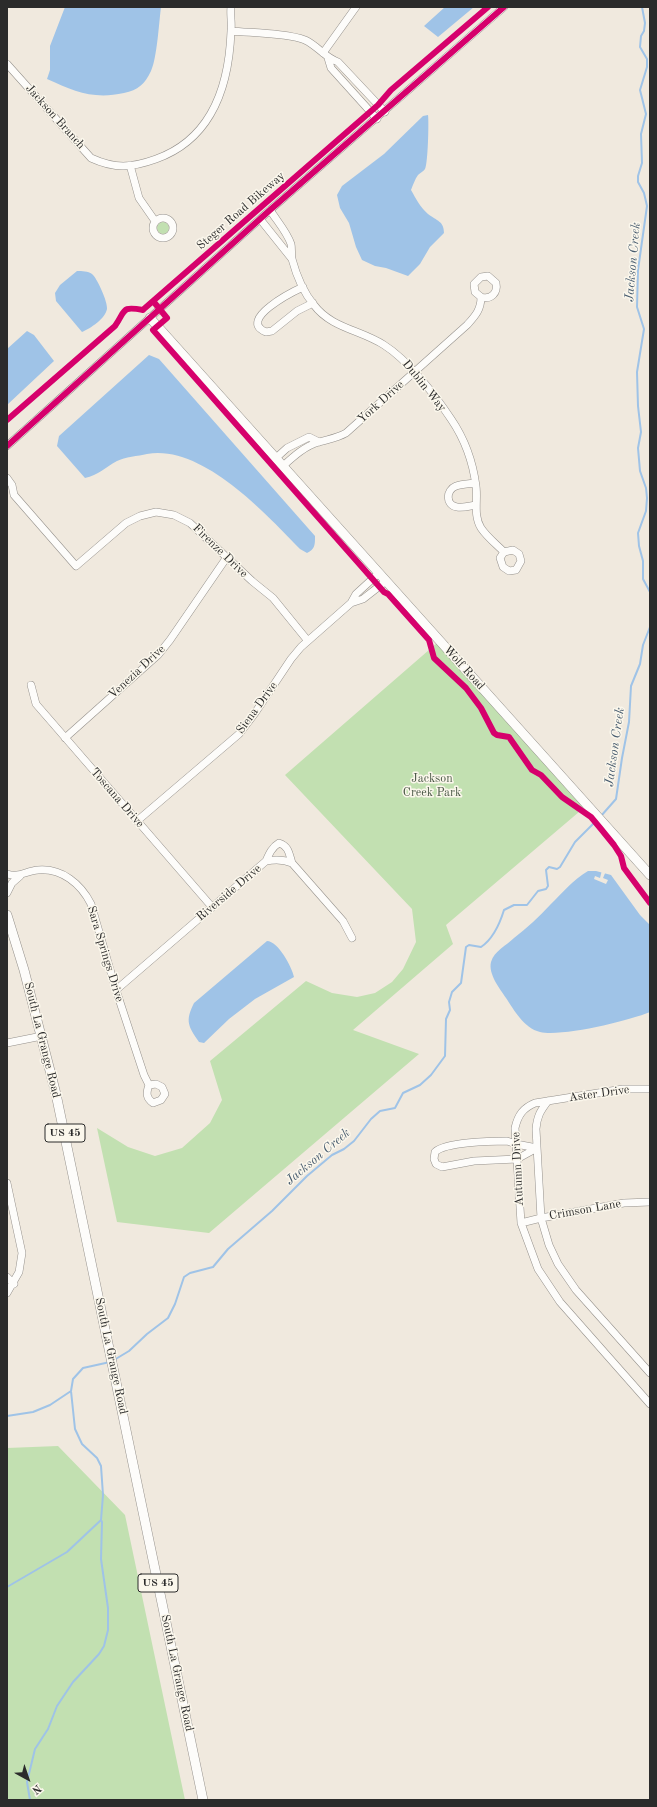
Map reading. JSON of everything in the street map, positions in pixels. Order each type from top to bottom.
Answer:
[{"type":"main road","name":"Wolf Road","points":[[150,318],[596,813],[650,875]]},
{"type":"main road","name":"South La Grange Road","points":[[7,915],[24,970],[56,1094],[203,1800]]},
{"type":"street","points":[[155,221],[139,198],[130,165],[149,161],[172,153],[191,140],[204,125],[217,104],[226,78],[231,32],[231,7]]},
{"type":"street","points":[[325,56],[356,7]]},
{"type":"street","points":[[7,446],[270,210],[377,119],[504,7]]},
{"type":"street","points":[[231,32],[292,37],[304,40],[325,56],[338,62],[385,112]]},
{"type":"street","points":[[325,56],[331,68],[377,119]]},
{"type":"street","name":"Jackson Branch","points":[[7,64],[91,158],[106,165],[130,165]]},
{"type":"street","name":"Dublin Way","points":[[270,210],[291,244],[292,259]]},
{"type":"street","name":"Dublin Way","points":[[260,219],[292,259],[303,287],[313,303],[326,316],[344,328],[384,344],[400,357],[439,402],[462,438],[475,483],[476,513],[481,527],[504,552]]},
{"type":"street","points":[[303,287],[293,291],[259,316],[257,322],[258,326],[266,332],[272,331],[297,311],[313,303]]},
{"type":"street","name":"York Drive","points":[[283,466],[300,452],[319,442],[336,439],[346,433],[477,314],[481,305],[481,297]]},
{"type":"street","name":"York Drive","points":[[276,458],[287,448],[309,437],[319,442]]},
{"type":"street","name":"Firenze Drive","points":[[7,478],[12,485],[11,494],[76,566],[126,523],[140,516],[156,512],[174,515],[190,523],[252,581],[273,598],[308,641]]},
{"type":"street","points":[[475,483],[456,486],[450,491],[448,496],[452,505],[458,507],[476,505]]},
{"type":"street","name":"Venezia Drive","points":[[65,738],[158,656],[227,557]]},
{"type":"street","name":"Siena Drive","points":[[137,821],[239,734],[291,659],[308,641],[351,603],[356,594],[379,573]]},
{"type":"street","name":"Siena Drive","points":[[351,603],[363,599],[386,581]]},
{"type":"street","name":"Toscana Drive","points":[[30,685],[36,704],[212,907]]},
{"type":"street","points":[[266,861],[270,851],[275,845],[279,843],[284,844],[288,849],[292,863],[343,921],[352,938]]},
{"type":"street","name":"Riverside Drive","points":[[116,990],[266,861],[275,859],[292,863]]},
{"type":"street","name":"Sara Springs Drive","points":[[7,874],[20,876],[37,870],[52,871],[64,875],[76,883],[86,894],[91,904],[116,990],[149,1085]]},
{"type":"street","points":[[7,893],[12,883],[20,876]]},
{"type":"street","points":[[7,1043],[42,1036]]},
{"type":"street","name":"Aster Drive","points":[[548,1101],[623,1089],[650,1089]]},
{"type":"street","name":"Autumn Drive","points":[[548,1101],[531,1105],[521,1112],[517,1119],[515,1128],[521,1223],[527,1243],[538,1270],[552,1292],[650,1404]]},
{"type":"street","name":"Autumn Drive","points":[[548,1101],[540,1111],[537,1119],[537,1148],[541,1218],[549,1245],[568,1279],[650,1373]]},
{"type":"street","points":[[507,1140],[516,1144],[537,1148],[517,1159],[474,1161],[442,1167],[436,1164],[434,1156],[438,1150],[442,1148],[470,1143],[507,1140]]},
{"type":"street","points":[[7,1182],[22,1253],[19,1272],[14,1284],[7,1293]]},
{"type":"street","name":"Crimson Lane","points":[[521,1223],[624,1203],[650,1202]]},
{"type":"street","points":[[7,1277],[14,1284]]},
{"type":"green space","points":[[161,222],[165,222],[169,228],[165,234],[161,234],[157,230],[157,226]]},
{"type":"green space","name":"Jackson Creek Park","points":[[437,643],[586,806],[446,925],[453,944],[353,1030],[419,1054],[209,1233],[117,1222],[97,1128],[128,1147],[155,1156],[182,1148],[210,1123],[222,1100],[210,1061],[306,981],[332,993],[357,997],[375,993],[392,982],[403,969],[416,942],[412,909],[285,775]]},
{"type":"green space","points":[[58,1446],[125,1515],[185,1800],[7,1800],[7,1448]]},
{"type":"water","points":[[65,7],[161,7],[155,58],[151,71],[144,83],[129,92],[113,95],[93,95],[75,91],[47,79],[50,70],[50,46]]},
{"type":"water","points":[[445,7],[474,7],[438,37],[424,26]]},
{"type":"water","points":[[428,115],[426,165],[424,170],[418,175],[411,190],[425,212],[443,226],[444,233],[430,247],[420,264],[408,276],[386,268],[375,266],[362,260],[356,247],[349,223],[340,208],[337,195],[342,186],[384,154],[423,116]]},
{"type":"water","points":[[77,271],[89,272],[94,276],[102,290],[107,306],[106,313],[101,320],[82,332],[56,301],[55,293],[60,285]]},
{"type":"water","points":[[27,331],[34,335],[54,361],[7,405],[7,349]]},
{"type":"water","points":[[149,355],[159,359],[315,536],[315,544],[312,550],[307,553],[300,549],[251,501],[211,470],[189,460],[168,454],[147,454],[120,460],[98,473],[85,478],[57,446],[59,436]]},
{"type":"water","points":[[588,871],[596,871],[611,875],[640,915],[650,925],[650,1012],[627,1020],[579,1030],[550,1033],[540,1032],[524,1023],[512,1008],[493,976],[491,971],[491,962],[498,951],[533,922],[573,882]]},
{"type":"water","points":[[267,941],[276,945],[284,955],[294,977],[255,999],[229,1019],[204,1043],[199,1042],[192,1032],[189,1023],[189,1014],[194,1003]]},
{"type":"pier","points":[[602,870],[606,871],[603,878],[608,880],[606,884],[594,879],[595,876],[600,878]]},
{"type":"waterway","name":"Jackson Creek","points":[[642,7],[645,23],[644,31],[641,36],[640,47],[647,59],[647,67],[640,90],[646,114],[641,134],[642,163],[638,176],[638,182],[644,193],[647,206],[638,270],[637,307],[644,329],[637,372],[638,406],[641,432],[638,448],[640,471],[646,488],[647,498],[646,511],[638,533],[639,546],[643,561],[643,579],[650,592]]},
{"type":"waterway","name":"Jackson Creek","points":[[601,816],[616,799],[629,722],[631,686],[640,664],[643,645],[650,627]]},
{"type":"waterway","name":"Jackson Creek","points":[[114,1360],[129,1351],[147,1334],[168,1318],[175,1304],[184,1277],[190,1273],[213,1267],[228,1249],[272,1211],[307,1176],[332,1155],[344,1149],[354,1141],[371,1119],[380,1111],[395,1108],[403,1093],[420,1085],[431,1075],[445,1056],[446,1019],[450,1010],[449,1002],[452,992],[461,983],[466,947],[469,945],[481,947],[489,940],[496,930],[504,910],[514,905],[527,905],[538,891],[546,889],[548,886],[546,870],[549,867],[557,869],[560,867],[575,842],[597,820]]},
{"type":"waterway","points":[[30,1800],[27,1782],[35,1749],[48,1729],[57,1706],[73,1682],[99,1654],[104,1646],[108,1630],[108,1608],[101,1559],[101,1520],[103,1495],[101,1466],[97,1458],[82,1444],[75,1429],[71,1391],[73,1379],[83,1368],[110,1362]]},
{"type":"waterway","name":"Jackson Creek","points":[[7,1416],[33,1412],[50,1405],[71,1391]]},
{"type":"waterway","points":[[7,1587],[67,1552],[101,1520]]},
{"type":"cycle path","name":"Steger Road Bikeway","points":[[7,420],[115,326],[125,310],[143,310],[378,105],[391,90],[488,7]]},
{"type":"cycle path","points":[[7,446],[270,210],[504,7]]},
{"type":"cycle path","points":[[153,301],[167,318],[153,330],[384,592],[388,594],[429,640],[434,658],[466,688],[481,708],[494,733],[509,737],[532,770],[541,775],[562,797],[591,817],[614,845],[621,856],[624,868],[650,903]]}]
